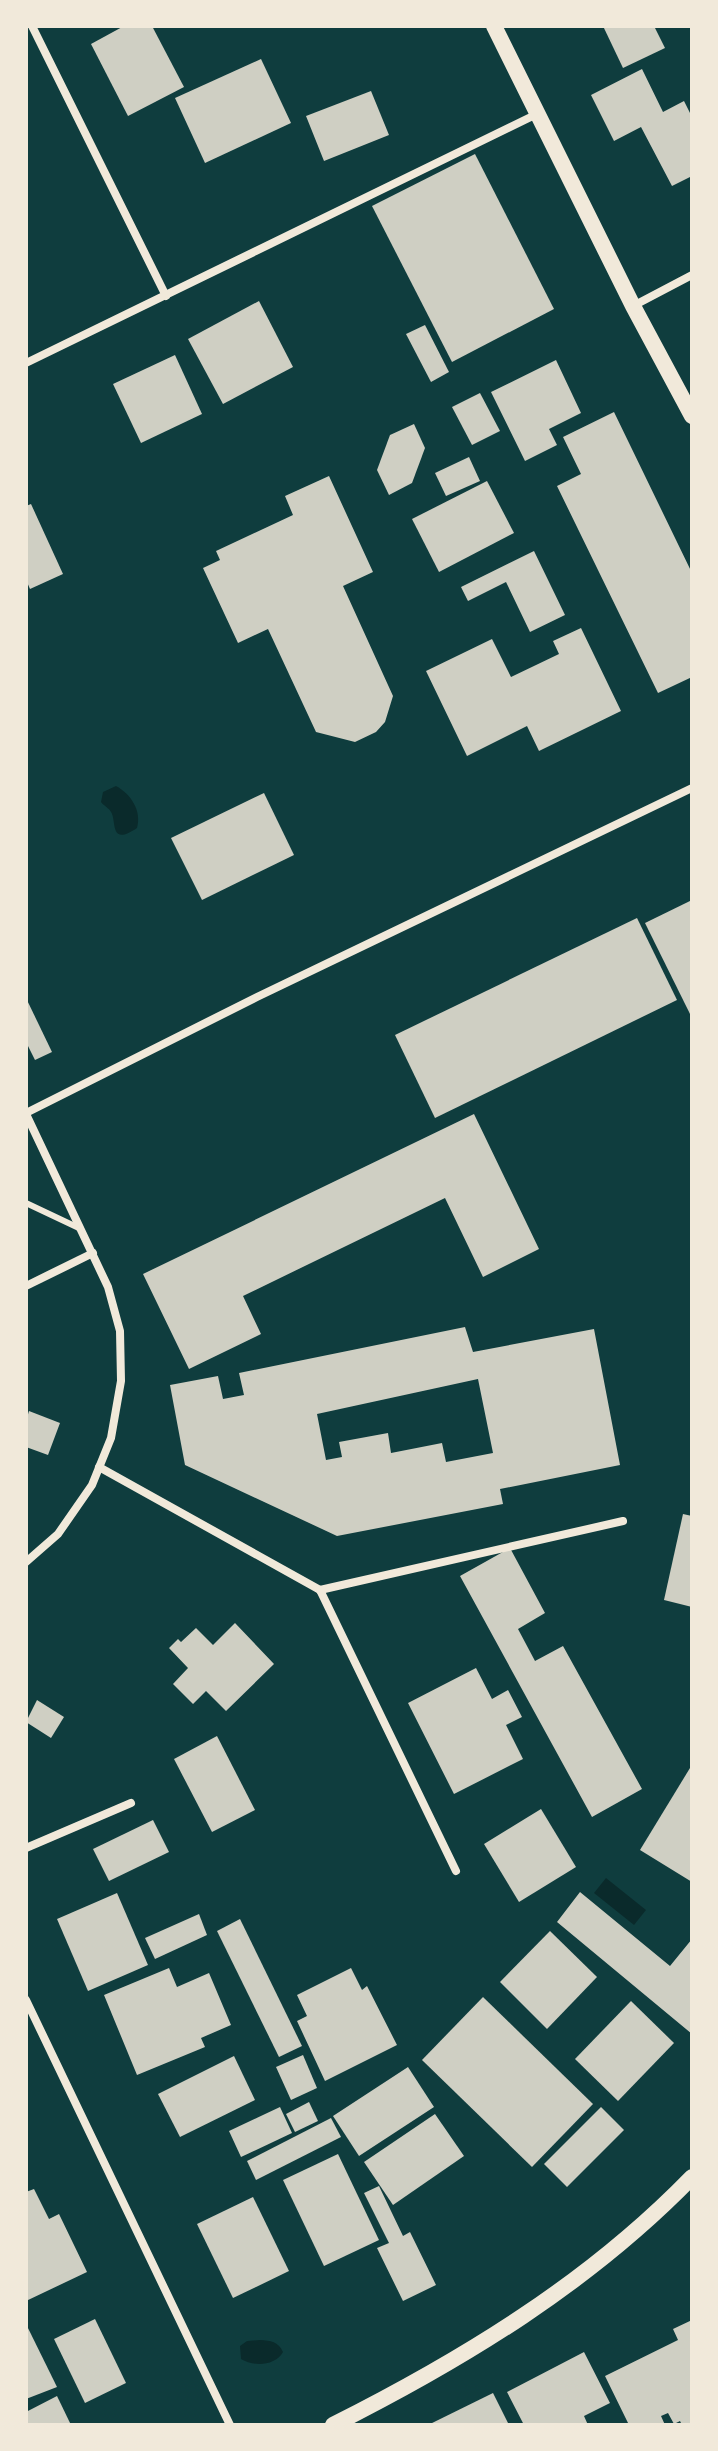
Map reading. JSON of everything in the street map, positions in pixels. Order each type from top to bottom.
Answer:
[{"type":"main road","points":[[494,26],[633,306],[692,416]]},
{"type":"main road","points":[[333,2425],[497,2335],[587,2271],[669,2201],[692,2177]]},
{"type":"street","points":[[32,26],[166,296]]},
{"type":"street","points":[[26,363],[537,114]]},
{"type":"street","points":[[633,306],[692,275]]},
{"type":"street","points":[[26,1562],[58,1534],[92,1485],[111,1438],[121,1369],[120,1331],[108,1287],[26,1114],[257,997],[692,788]]},
{"type":"street","points":[[26,1286],[93,1253]]},
{"type":"street","points":[[99,1467],[320,1590],[456,1871]]},
{"type":"street","points":[[320,1590],[623,1521]]},
{"type":"street","points":[[26,1848],[131,1803]]},
{"type":"street","points":[[26,2000],[230,2425]]},
{"type":"lane","points":[[26,1203],[81,1229]]},
{"type":"water","points":[[116,786],[131,798],[138,815],[137,828],[122,835],[118,834],[113,816],[101,802],[103,792]]},
{"type":"water","points":[[606,1878],[646,1910],[634,1925],[594,1893]]},
{"type":"water","points":[[247,2341],[271,2341],[283,2352],[275,2360],[264,2364],[241,2359],[240,2346]]},
{"type":"building","points":[[124,26],[152,26],[184,87],[128,116],[91,44]]},
{"type":"building","points":[[603,26],[654,26],[665,48],[623,68]]},
{"type":"building","points":[[261,59],[291,123],[205,163],[175,98]]},
{"type":"building","points":[[642,69],[663,112],[684,101],[692,117],[692,176],[672,186],[641,127],[614,141],[591,95]]},
{"type":"building","points":[[371,91],[389,135],[324,161],[306,116]]},
{"type":"building","points":[[475,154],[554,309],[452,362],[372,206]]},
{"type":"building","points":[[259,301],[293,367],[223,404],[188,339]]},
{"type":"building","points":[[425,325],[449,372],[431,382],[406,334]]},
{"type":"building","points":[[175,355],[202,414],[141,443],[113,384]]},
{"type":"building","points":[[556,360],[581,413],[549,429],[557,445],[525,461],[491,392]]},
{"type":"building","points":[[480,393],[500,431],[472,445],[452,407]]},
{"type":"building","points":[[614,412],[692,573],[692,677],[658,693],[557,486],[581,474],[563,437]]},
{"type":"building","points":[[414,424],[425,448],[412,483],[389,495],[377,470],[390,435]]},
{"type":"building","points":[[469,457],[480,481],[446,496],[435,473]]},
{"type":"building","points":[[329,476],[373,572],[343,586],[393,696],[385,722],[376,732],[355,742],[316,732],[268,629],[238,643],[203,568],[220,560],[216,551],[293,515],[285,496]]},
{"type":"building","points":[[487,481],[514,533],[439,572],[412,519]]},
{"type":"building","points":[[31,504],[63,574],[30,589],[26,580],[26,506]]},
{"type":"building","points":[[534,551],[565,615],[530,632],[506,582],[468,601],[461,587]]},
{"type":"building","points":[[581,628],[621,711],[539,751],[527,726],[467,756],[426,671],[492,639],[511,677],[559,654],[553,641]]},
{"type":"building","points":[[264,793],[294,855],[202,900],[171,838]]},
{"type":"building","points":[[692,900],[692,1018],[645,923]]},
{"type":"building","points":[[637,918],[677,1000],[435,1118],[395,1035]]},
{"type":"building","points":[[26,998],[52,1052],[35,1060],[26,1042]]},
{"type":"building","points":[[474,1114],[539,1249],[483,1277],[445,1198],[243,1296],[261,1334],[189,1369],[143,1274]]},
{"type":"building","points":[[465,1327],[473,1352],[594,1329],[620,1465],[500,1489],[503,1504],[337,1536],[185,1465],[170,1385],[218,1376],[223,1399],[244,1395],[239,1373]],"holes":[[[478,1379],[493,1453],[446,1462],[442,1443],[391,1453],[388,1433],[339,1442],[342,1457],[326,1460],[317,1414]]]},
{"type":"building","points":[[29,1411],[60,1423],[48,1455],[26,1447]]},
{"type":"building","points":[[683,1514],[692,1516],[692,1607],[664,1600]]},
{"type":"building","points":[[510,1548],[545,1613],[518,1629],[535,1661],[563,1646],[642,1789],[592,1817],[460,1576]]},
{"type":"building","points":[[235,1623],[274,1664],[226,1711],[206,1691],[193,1704],[173,1684],[188,1668],[169,1648],[196,1628],[213,1645]]},
{"type":"building","points":[[476,1668],[492,1699],[508,1690],[522,1717],[506,1725],[523,1759],[454,1794],[408,1703]]},
{"type":"building","points":[[37,1700],[64,1717],[51,1738],[26,1722]]},
{"type":"building","points":[[217,1736],[255,1810],[212,1832],[174,1759]]},
{"type":"building","points":[[692,1769],[692,1882],[640,1850]]},
{"type":"building","points":[[541,1809],[576,1867],[519,1902],[484,1844]]},
{"type":"building","points":[[153,1820],[169,1852],[109,1881],[93,1849]]},
{"type":"building","points":[[580,1892],[670,1966],[692,1939],[692,2034],[557,1922]]},
{"type":"building","points":[[117,1893],[148,1965],[88,1991],[57,1919]]},
{"type":"building","points":[[199,1914],[207,1935],[155,1959],[145,1938]]},
{"type":"building","points":[[240,1919],[302,2046],[279,2057],[217,1931]]},
{"type":"building","points":[[550,1931],[597,1977],[547,2029],[500,1982]]},
{"type":"building","points":[[169,1968],[177,1987],[209,1973],[231,2025],[201,2038],[205,2047],[137,2075],[104,1995]]},
{"type":"building","points":[[351,1968],[362,1990],[367,1986],[397,2045],[325,2081],[297,2021],[307,2016],[297,1995]]},
{"type":"building","points":[[483,1997],[593,2104],[532,2167],[422,2060]]},
{"type":"building","points":[[631,2001],[674,2043],[618,2101],[575,2059]]},
{"type":"building","points":[[303,2055],[317,2088],[291,2100],[276,2067]]},
{"type":"building","points":[[234,2056],[255,2100],[180,2137],[158,2094]]},
{"type":"building","points":[[408,2067],[434,2107],[359,2156],[333,2116]]},
{"type":"building","points":[[309,2102],[318,2121],[295,2132],[286,2114]]},
{"type":"building","points":[[280,2107],[292,2133],[241,2157],[229,2131]]},
{"type":"building","points":[[601,2107],[624,2130],[567,2187],[544,2164]]},
{"type":"building","points":[[435,2114],[464,2156],[393,2205],[364,2162]]},
{"type":"building","points":[[331,2118],[341,2137],[256,2180],[247,2161]]},
{"type":"building","points":[[338,2154],[379,2240],[324,2266],[283,2180]]},
{"type":"building","points":[[379,2186],[403,2236],[410,2232],[436,2285],[403,2301],[377,2248],[389,2243],[364,2193]]},
{"type":"building","points":[[34,2189],[49,2219],[59,2214],[87,2272],[26,2301],[26,2192]]},
{"type":"building","points":[[253,2197],[289,2271],[233,2298],[197,2224]]},
{"type":"building","points":[[95,2319],[126,2383],[85,2403],[54,2339]]},
{"type":"building","points":[[692,2320],[692,2425],[682,2425],[680,2421],[674,2424],[668,2413],[661,2416],[665,2425],[629,2425],[605,2376],[678,2340],[673,2329]]},
{"type":"building","points":[[26,2324],[57,2387],[26,2399]]},
{"type":"building","points":[[584,2352],[610,2403],[584,2416],[588,2425],[524,2425],[507,2392]]},
{"type":"building","points":[[493,2393],[509,2425],[428,2425]]},
{"type":"building","points":[[57,2396],[71,2425],[26,2425],[26,2412]]}]
